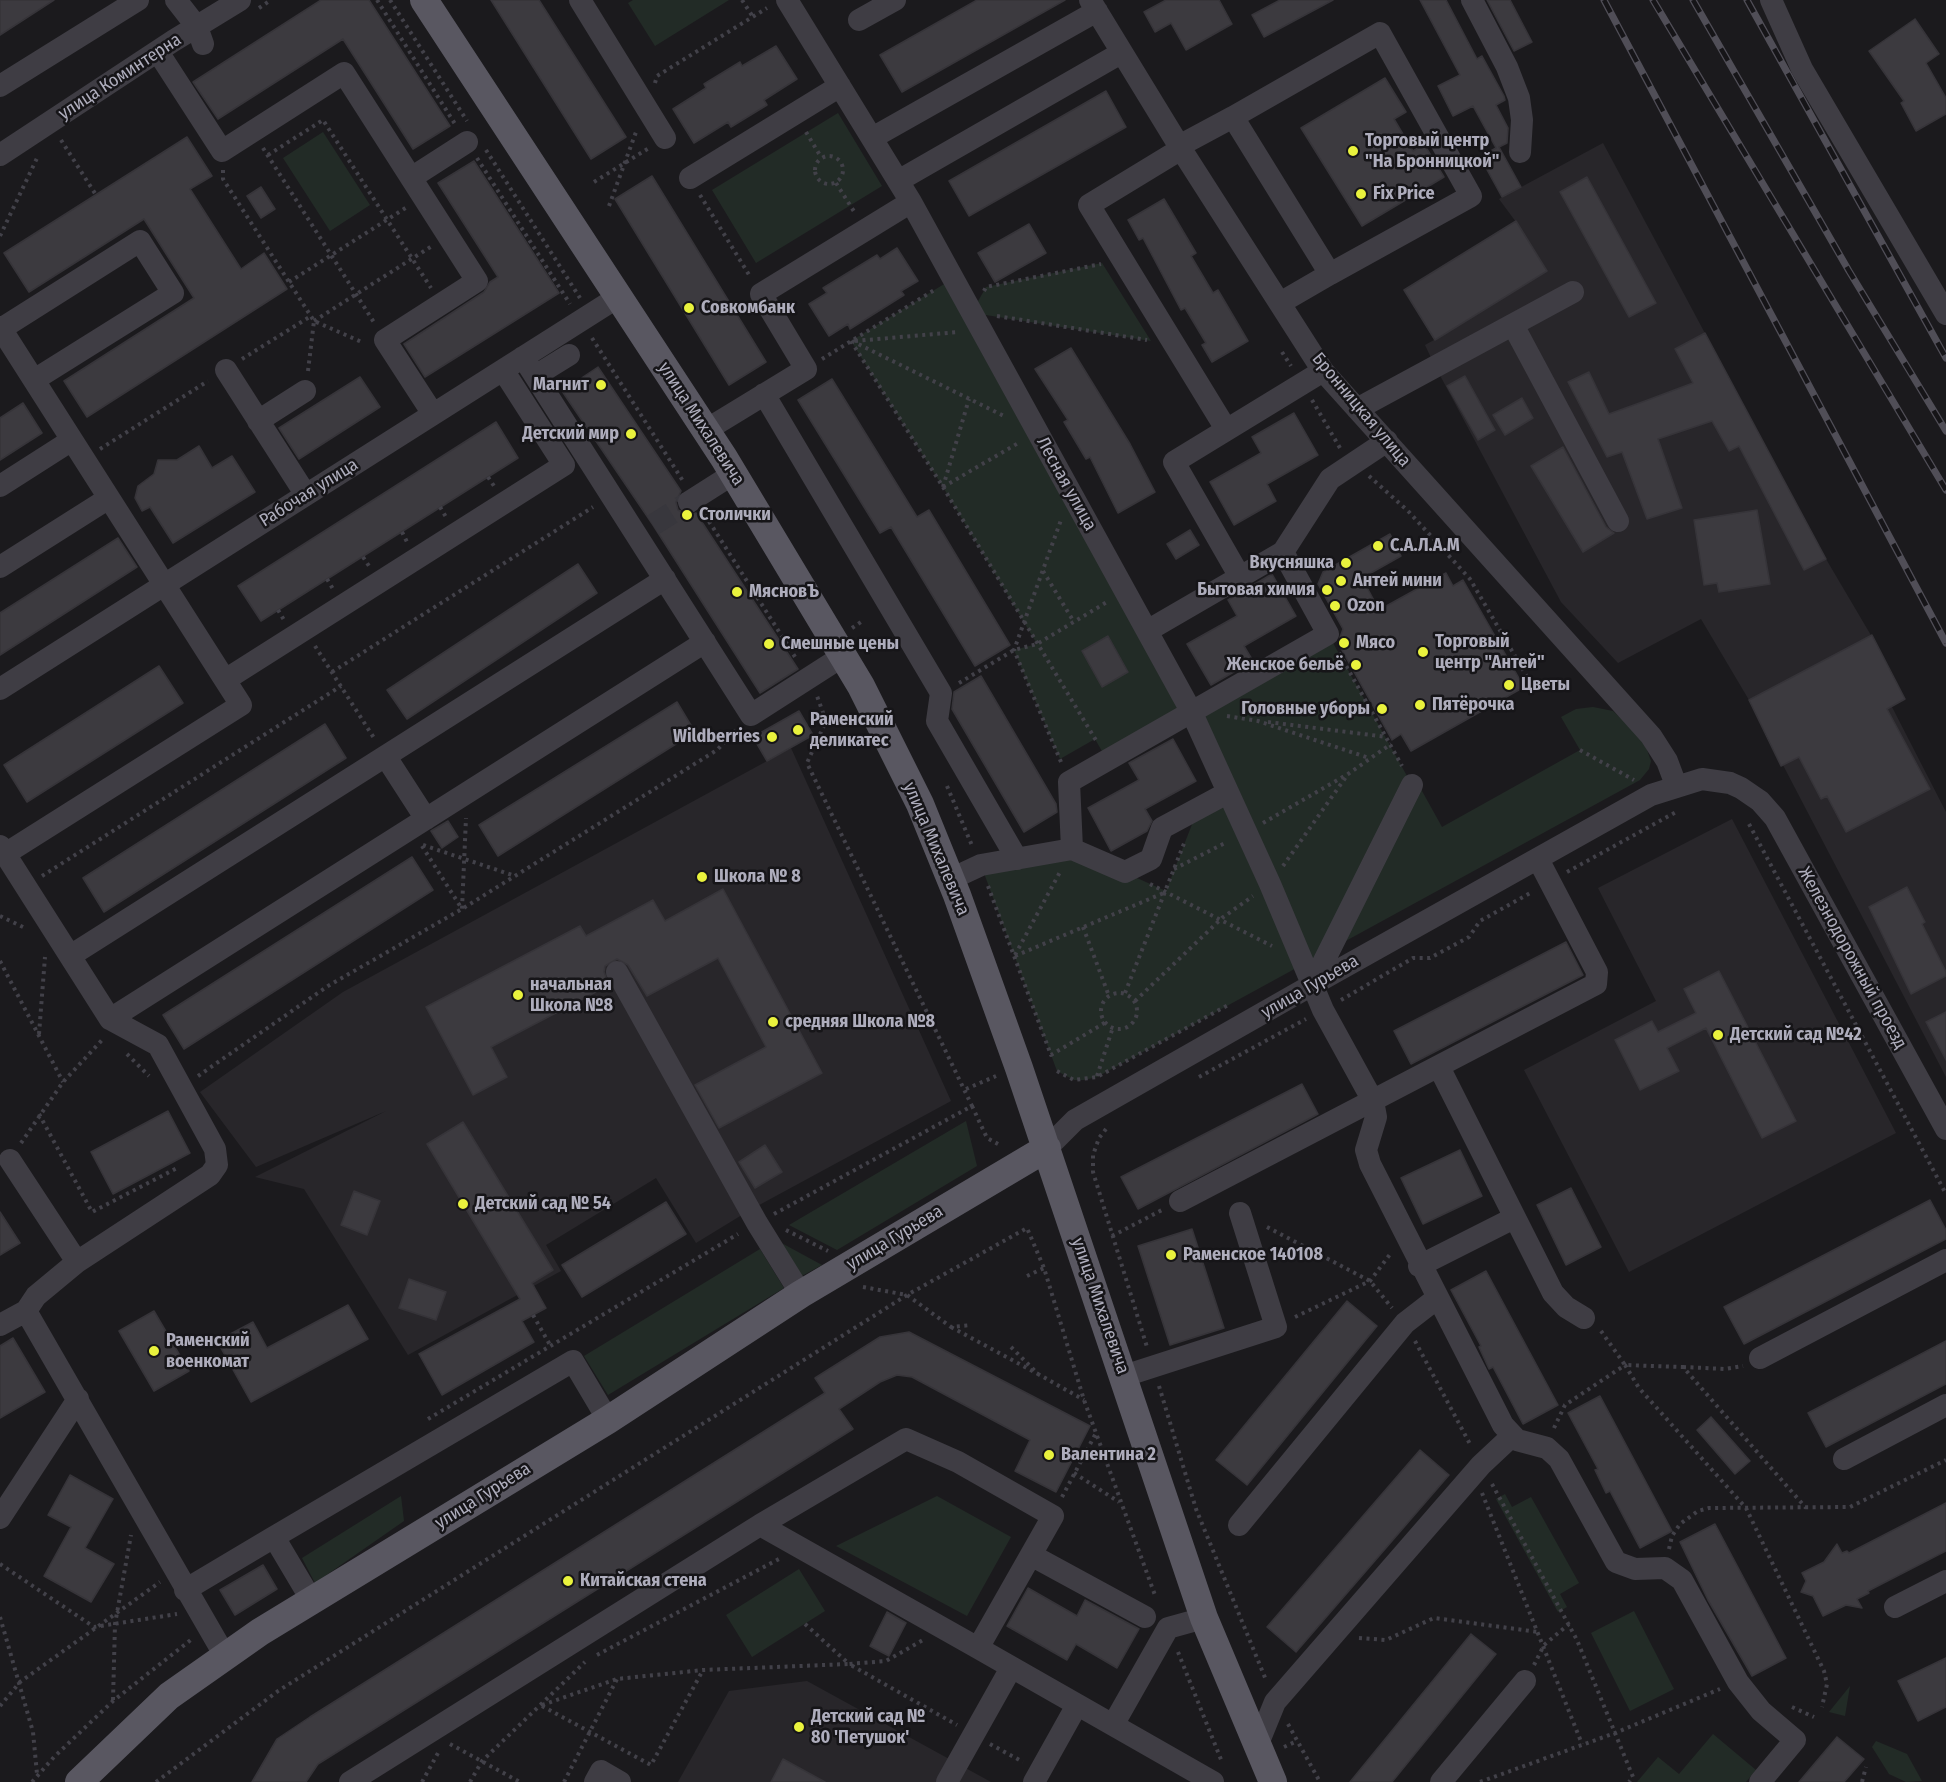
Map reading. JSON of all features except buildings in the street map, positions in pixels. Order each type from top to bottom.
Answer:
[{"type":"main road","name":"улица Михалевича","points":[[424,0],[733,474],[861,686],[920,804],[951,879],[1047,1148],[1204,1618],[1273,1782]]},
{"type":"main road","name":"улица Гурьева","points":[[79,1782],[169,1696],[225,1656],[608,1420],[801,1294],[1047,1148]]},
{"type":"street","points":[[0,86],[138,0]]},
{"type":"street","points":[[177,0],[200,36]]},
{"type":"street","points":[[580,0],[665,138]]},
{"type":"street","points":[[860,20],[895,0]]},
{"type":"street","points":[[1472,0],[1507,67],[1519,98],[1522,120],[1520,152]]},
{"type":"street","name":"Лесная улица","points":[[779,3],[840,86],[911,202],[1148,631],[1191,711],[1270,884],[1323,1010],[1373,1101]]},
{"type":"street","points":[[1779,4],[1802,69],[1946,314]]},
{"type":"street","points":[[872,138],[1093,5]]},
{"type":"street","name":"Бронницкая улица","points":[[1093,5],[1180,148],[1323,371],[1651,736],[1666,761],[1676,785]]},
{"type":"street","name":"улица Коминтерна","points":[[0,155],[158,52],[200,36],[228,9]]},
{"type":"street","points":[[1226,429],[1089,205],[1180,148],[1380,33],[1471,196],[1280,303]]},
{"type":"street","points":[[158,52],[222,151],[344,73],[477,281],[441,304],[390,348],[433,414]]},
{"type":"street","points":[[898,181],[1121,53]]},
{"type":"street","points":[[690,178],[840,86]]},
{"type":"street","points":[[1233,117],[1330,274]]},
{"type":"street","points":[[417,188],[474,138]]},
{"type":"street","points":[[705,430],[806,369],[761,294],[911,202]]},
{"type":"street","points":[[0,1325],[26,1311],[36,1296],[77,1262],[210,1175],[217,1165],[215,1149],[158,1045],[109,1029],[70,956],[3,850],[241,705],[164,585],[1,328],[140,241],[173,293],[34,380]]},
{"type":"street","points":[[1357,409],[1574,292]]},
{"type":"street","name":"Рабочая улица","points":[[0,689],[618,297]]},
{"type":"street","points":[[1513,325],[1618,521]]},
{"type":"street","points":[[535,376],[569,355]]},
{"type":"street","points":[[523,357],[611,495],[645,531],[665,579],[751,715],[843,656]]},
{"type":"street","points":[[226,370],[306,495]]},
{"type":"street","points":[[225,680],[564,465],[503,370]]},
{"type":"street","points":[[1240,577],[1174,462],[1323,371]]},
{"type":"street","points":[[258,421],[305,391]]},
{"type":"street","points":[[764,394],[941,693],[937,720],[1017,859]]},
{"type":"street","points":[[0,486],[72,440]]},
{"type":"street","points":[[1148,631],[1283,552],[1330,479],[1387,441]]},
{"type":"street","points":[[692,501],[733,474]]},
{"type":"street","points":[[0,567],[109,498]]},
{"type":"street","points":[[1072,849],[1069,782],[1328,634],[1283,552]]},
{"type":"street","points":[[70,956],[665,579]]},
{"type":"street","points":[[109,1029],[419,831],[467,793],[705,642]]},
{"type":"street","points":[[386,757],[419,831]]},
{"type":"street","name":"улица Гурьева","points":[[1047,1148],[1075,1120],[1308,974],[1538,859],[1651,795],[1676,785],[1702,779],[1730,783],[1750,794]]},
{"type":"street","points":[[1308,974],[1412,785]]},
{"type":"street","points":[[951,879],[981,865],[1072,849],[1125,872],[1151,859],[1162,828],[1227,793]]},
{"type":"street","name":"Железнодорожный проезд","points":[[1750,794],[1768,809],[1780,827],[1946,1129]]},
{"type":"street","points":[[1180,1201],[1593,986],[1598,981],[1597,972],[1538,859]]},
{"type":"street","points":[[617,972],[757,1223],[801,1294]]},
{"type":"street","points":[[1439,1067],[1553,1293],[1566,1307],[1584,1318]]},
{"type":"street","points":[[1373,1101],[1376,1117],[1367,1143],[1367,1156],[1419,1266],[1503,1425],[1512,1436],[1547,1448],[1564,1468],[1616,1562],[1635,1569],[1665,1568],[1677,1576],[1686,1586],[1738,1682],[1761,1711],[1795,1740],[1760,1782]]},
{"type":"street","points":[[10,1160],[77,1262]]},
{"type":"street","points":[[1124,1376],[1276,1327],[1240,1213]]},
{"type":"street","points":[[1419,1266],[1514,1218]]},
{"type":"street","points":[[1760,1358],[1946,1260]]},
{"type":"street","points":[[1239,1524],[1410,1318],[1436,1299]]},
{"type":"street","points":[[26,1311],[225,1656]]},
{"type":"street","points":[[180,1581],[274,1537],[573,1361],[608,1420]]},
{"type":"street","points":[[0,1518],[78,1399]]},
{"type":"street","points":[[1844,1459],[1946,1405]]},
{"type":"street","points":[[1257,1746],[1275,1702],[1474,1473],[1512,1436]]},
{"type":"street","points":[[350,1782],[760,1525],[906,1439],[958,1462],[1053,1516],[978,1648]]},
{"type":"street","points":[[760,1525],[1113,1725],[1218,1774]]},
{"type":"street","points":[[274,1537],[312,1601]]},
{"type":"street","points":[[1030,1555],[1145,1617]]},
{"type":"street","points":[[1895,1607],[1946,1581]]},
{"type":"street","points":[[1113,1725],[1168,1628],[1204,1618]]},
{"type":"street","points":[[946,1782],[1011,1668]]},
{"type":"street","points":[[1441,1782],[1525,1681]]},
{"type":"street","points":[[1037,1777],[1077,1705]]},
{"type":"street","points":[[595,1782],[601,1771],[620,1782]]},
{"type":"path","points":[[377,0],[474,138],[586,317]]},
{"type":"path","points":[[390,0],[586,317],[692,501],[808,678],[826,721],[807,763],[966,1089],[987,1138],[998,1144]]},
{"type":"path","points":[[742,0],[753,17]]},
{"type":"path","points":[[609,206],[657,76],[779,3]]},
{"type":"path","points":[[794,114],[821,157]]},
{"type":"path","points":[[268,155],[323,120],[441,304]]},
{"type":"path","points":[[252,132],[390,348]]},
{"type":"path","points":[[58,135],[96,195]]},
{"type":"path","points":[[594,182],[665,138]]},
{"type":"path","points":[[0,236],[39,154]]},
{"type":"path","points":[[830,155],[838,159],[843,167],[842,176],[836,183],[827,185],[819,181],[814,173],[815,164],[821,157],[830,155]]},
{"type":"path","points":[[223,178],[314,321],[390,348]]},
{"type":"path","points":[[690,178],[761,294]]},
{"type":"path","points":[[836,183],[865,230]]},
{"type":"path","points":[[289,282],[387,220],[417,188]]},
{"type":"path","points":[[305,391],[314,321],[448,236]]},
{"type":"path","points":[[977,322],[986,287],[1122,259]]},
{"type":"path","points":[[806,369],[954,278]]},
{"type":"path","points":[[84,459],[310,316]]},
{"type":"path","points":[[851,341],[977,322],[1174,344]]},
{"type":"path","points":[[851,341],[1038,432]]},
{"type":"path","points":[[851,341],[943,487],[1107,760]]},
{"type":"path","points":[[943,487],[969,399]]},
{"type":"path","points":[[943,487],[1038,432]]},
{"type":"path","points":[[1069,782],[1014,650],[1072,493]]},
{"type":"path","points":[[332,672],[611,495]]},
{"type":"path","points":[[1043,570],[1074,622]]},
{"type":"path","points":[[941,693],[1014,650],[1037,644],[1126,591]]},
{"type":"path","points":[[305,630],[386,757]]},
{"type":"path","points":[[1328,634],[1412,785]]},
{"type":"path","points":[[26,886],[341,686]]},
{"type":"path","points":[[1191,711],[1387,737]]},
{"type":"path","points":[[181,1087],[328,986],[462,909],[717,750],[751,715]]},
{"type":"path","points":[[1258,721],[1369,758]]},
{"type":"path","points":[[1174,869],[1245,833],[1348,774],[1391,744]]},
{"type":"path","points":[[1580,750],[1638,782]]},
{"type":"path","points":[[1135,1001],[1222,918],[1270,884],[1348,774]]},
{"type":"path","points":[[945,782],[981,865],[1051,1055],[1106,1022]]},
{"type":"path","points":[[462,909],[467,793]]},
{"type":"path","points":[[1125,993],[1198,809]]},
{"type":"path","points":[[1197,1078],[1413,958],[1430,958],[1469,937],[1480,921],[1680,809]]},
{"type":"path","points":[[1746,817],[1946,1194]]},
{"type":"path","points":[[419,831],[464,858],[516,876]]},
{"type":"path","points":[[419,831],[462,909]]},
{"type":"path","points":[[1015,956],[1072,849]]},
{"type":"path","points":[[1125,872],[1222,918],[1308,974]]},
{"type":"path","points":[[1015,956],[1166,891]]},
{"type":"path","points":[[0,916],[28,929]]},
{"type":"path","points":[[1083,927],[1109,996]]},
{"type":"path","points":[[39,1034],[46,948]]},
{"type":"path","points":[[0,961],[63,1082]]},
{"type":"path","points":[[1125,993],[1135,1001],[1137,1012],[1134,1022],[1124,1028],[1113,1027],[1106,1022],[1102,1008],[1109,996],[1125,993]]},
{"type":"path","points":[[1057,1071],[1074,1080],[1097,1077],[1232,1003]]},
{"type":"path","points":[[1097,1077],[1113,1027]]},
{"type":"path","points":[[10,1160],[39,1114],[63,1082],[109,1029]]},
{"type":"path","points":[[121,1048],[151,1078]]},
{"type":"path","points":[[966,1089],[996,1077]]},
{"type":"path","points":[[418,1425],[550,1344],[757,1223],[972,1106]]},
{"type":"path","points":[[39,1114],[93,1212],[186,1163]]},
{"type":"path","points":[[1112,1124],[1099,1138],[1093,1172],[1196,1509],[1275,1702],[1320,1782]]},
{"type":"path","points":[[1112,1236],[1180,1201]]},
{"type":"path","points":[[156,1782],[278,1691],[907,1295],[1027,1228],[1044,1268],[1084,1400],[1120,1503],[1168,1628],[1218,1774]]},
{"type":"path","points":[[1276,1327],[1370,1281],[1404,1235]]},
{"type":"path","points":[[1027,1276],[1044,1268]]},
{"type":"path","points":[[533,1315],[550,1344]]},
{"type":"path","points":[[1584,1318],[1601,1331],[1639,1388],[1746,1509],[1824,1671],[1827,1684],[1822,1707]]},
{"type":"path","points":[[951,1327],[1084,1400]]},
{"type":"path","points":[[1011,1347],[1038,1374]]},
{"type":"path","points":[[1547,1448],[1565,1405],[1625,1365],[1736,1368],[1760,1358]]},
{"type":"path","points":[[1683,1368],[1807,1509]]},
{"type":"path","points":[[1053,1516],[1096,1433]]},
{"type":"path","points":[[1665,1568],[1672,1536],[1691,1514],[1708,1508],[1807,1509],[1856,1505],[1946,1460]]},
{"type":"path","points":[[1074,1473],[1120,1503]]},
{"type":"path","points":[[1474,1473],[1582,1744]]},
{"type":"path","points":[[113,1701],[115,1624],[132,1527]]},
{"type":"path","points":[[470,1782],[482,1761],[542,1706],[587,1660],[800,1548]]},
{"type":"path","points":[[0,1564],[94,1627],[178,1614]]},
{"type":"path","points":[[0,1706],[20,1682],[94,1627],[117,1612],[180,1581]]},
{"type":"path","points":[[0,1617],[33,1732],[37,1774]]},
{"type":"path","points":[[1333,1636],[1386,1640],[1434,1618],[1539,1632]]},
{"type":"path","points":[[805,1624],[849,1664],[974,1735],[1037,1777]]},
{"type":"path","points":[[1525,1681],[1544,1645],[1569,1624]]},
{"type":"path","points":[[542,1706],[617,1679],[703,1670],[886,1661],[912,1648],[940,1627]]},
{"type":"path","points":[[32,1782],[37,1774],[113,1701],[201,1632]]},
{"type":"path","points":[[542,1706],[651,1765],[703,1670]]},
{"type":"path","points":[[564,1782],[617,1679]]},
{"type":"path","points":[[1480,1782],[1738,1682]]},
{"type":"path","points":[[445,1741],[520,1782]]},
{"type":"path","points":[[422,1782],[439,1751]]},
{"type":"path","points":[[1862,1782],[1866,1767]]},
{"type":"path","points":[[1629,1782],[1633,1777]]},
{"type":"shaded area","points":[[633,0],[729,0],[655,46],[628,3]]},
{"type":"shaded area","points":[[838,113],[882,186],[756,263],[712,190]]},
{"type":"shaded area","points":[[323,132],[370,205],[330,231],[283,158]]},
{"type":"shaded area","points":[[1603,143],[1826,559],[1882,654],[1893,679],[1892,707],[1946,812],[1946,1077],[1749,700],[1701,619],[1618,663],[1561,602],[1435,366],[1425,345],[1434,340],[1404,290],[1516,222],[1499,199]]},
{"type":"shaded area","points":[[1102,263],[1151,341],[973,313],[1191,710],[1328,634],[1412,785],[1417,782],[1442,827],[1580,750],[1561,717],[1576,709],[1593,707],[1613,711],[1643,739],[1651,761],[1649,769],[1640,780],[1097,1077],[1074,1080],[1057,1071],[981,865],[1072,849],[1166,891],[1198,809],[1227,793],[1191,711],[1107,760],[1095,739],[1060,759],[1014,650],[1037,644],[943,487],[851,341],[954,278],[972,312],[986,287]],"holes":[[[1108,636],[1128,672],[1102,686],[1082,651]]]},
{"type":"shaded area","name":"Школа № 8","points":[[791,748],[951,1101],[750,1210],[696,1243],[656,1178],[546,1245],[561,1271],[408,1355],[304,1189],[255,1177],[386,1111],[256,1167],[200,1092],[343,992]]},
{"type":"shaded area","name":"Детский сад №42","points":[[1732,819],[1896,1133],[1629,1272],[1524,1070],[1656,1001],[1598,888]]},
{"type":"shaded area","points":[[966,1121],[977,1166],[837,1250],[789,1225]]},
{"type":"shaded area","points":[[776,1240],[822,1265],[798,1278]]},
{"type":"shaded area","points":[[760,1249],[784,1288],[608,1395],[584,1356]]},
{"type":"shaded area","points":[[1505,1494],[1512,1507],[1531,1497],[1579,1583],[1560,1594],[1567,1607],[1558,1612],[1496,1499]]},
{"type":"shaded area","points":[[401,1496],[404,1521],[315,1583],[302,1558]]},
{"type":"shaded area","points":[[937,1496],[1011,1537],[967,1616],[836,1546]]},
{"type":"shaded area","points":[[799,1569],[825,1611],[752,1657],[726,1615]]},
{"type":"shaded area","points":[[1634,1611],[1674,1689],[1630,1711],[1591,1633]]},
{"type":"shaded area","name":"Детский сад № 80 'Петушок'","points":[[807,1681],[991,1782],[678,1782],[729,1691]]},
{"type":"shaded area","points":[[1850,1686],[1845,1716],[1829,1712]]},
{"type":"shaded area","points":[[1713,1734],[1756,1770],[1746,1782],[1637,1782],[1658,1757],[1679,1774]]},
{"type":"shaded area","points":[[1876,1741],[1907,1754],[1922,1781],[1906,1782],[1889,1774],[1872,1747]]},
{"type":"tunnel","points":[[653,525],[689,502]]},
{"type":"railway","points":[[1604,0],[1946,643]]},
{"type":"railway","points":[[1653,0],[1946,490]]},
{"type":"railway","points":[[1693,0],[1849,271],[1946,431]]},
{"type":"railway","points":[[1747,0],[1946,358]]},
{"type":"place","name":"Торговый центр \"На Бронницкой\"","points":[[1353,151]]},
{"type":"place","name":"Fix Price","points":[[1361,194]]},
{"type":"place","name":"Совкомбанк","points":[[689,308]]},
{"type":"place","name":"Магнит","points":[[601,385]]},
{"type":"place","name":"Детский мир","points":[[631,434]]},
{"type":"place","name":"Столички","points":[[687,515]]},
{"type":"place","name":"С.А.Л.А.М","points":[[1378,546]]},
{"type":"place","name":"Вкусняшка","points":[[1346,563]]},
{"type":"place","name":"Антей мини","points":[[1341,581]]},
{"type":"place","name":"Бытовая химия","points":[[1327,590]]},
{"type":"place","name":"МясновЪ","points":[[737,592]]},
{"type":"place","name":"Ozon","points":[[1335,606]]},
{"type":"place","name":"Мясо","points":[[1344,643]]},
{"type":"place","name":"Смешные цены","points":[[769,644]]},
{"type":"place","name":"Торговый центр \"Антей\"","points":[[1423,652]]},
{"type":"place","name":"Женское бельё","points":[[1356,665]]},
{"type":"place","name":"Цветы","points":[[1509,685]]},
{"type":"place","name":"Пятёрочка","points":[[1420,705]]},
{"type":"place","name":"Головные уборы","points":[[1382,709]]},
{"type":"place","name":"Раменский деликатес","points":[[798,730]]},
{"type":"place","name":"Wildberries","points":[[772,737]]},
{"type":"place","name":"Школа № 8","points":[[702,877]]},
{"type":"place","name":"начальная Школа №8","points":[[518,995]]},
{"type":"place","name":"средняя Школа №8","points":[[773,1022]]},
{"type":"place","name":"Детский сад №42","points":[[1718,1035]]},
{"type":"place","name":"Детский сад № 54","points":[[463,1204]]},
{"type":"place","name":"Раменское 140108","points":[[1171,1255]]},
{"type":"place","name":"Раменский военкомат","points":[[154,1351]]},
{"type":"place","name":"Валентина 2","points":[[1049,1455]]},
{"type":"place","name":"Китайская стена","points":[[568,1581]]},
{"type":"place","name":"Детский сад № 80 'Петушок'","points":[[799,1727]]}]
